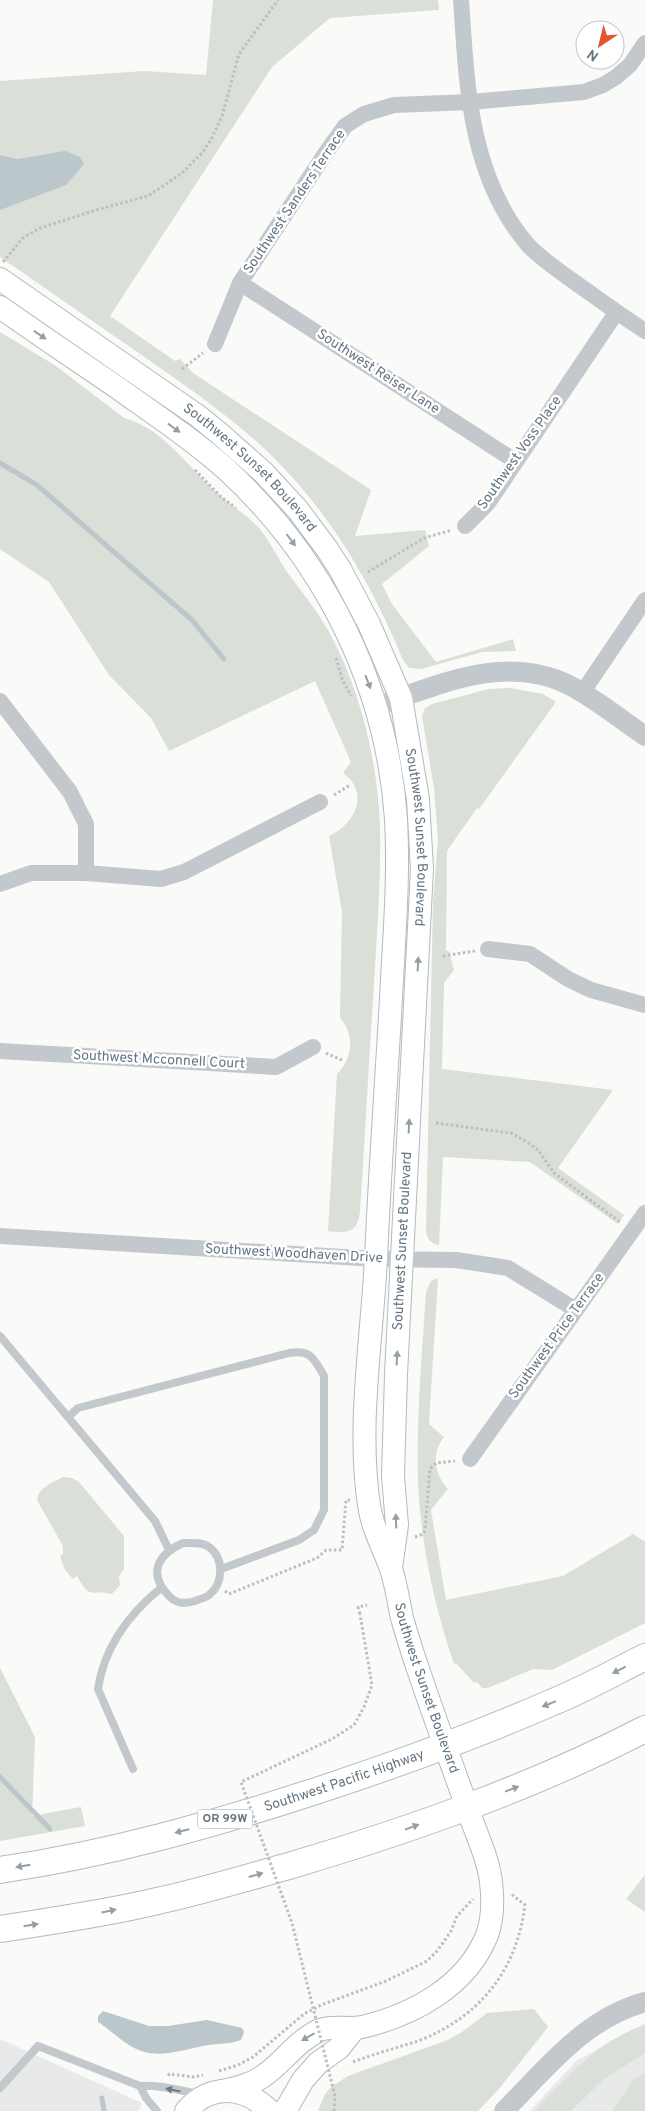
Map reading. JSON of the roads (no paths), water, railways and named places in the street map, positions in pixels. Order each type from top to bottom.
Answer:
[{"type":"highway","name":"Southwest Pacific Highway","points":[[0,1870],[80,1856],[214,1823],[343,1782],[444,1746],[554,1702],[645,1657]]},
{"type":"highway","points":[[0,1929],[104,1913],[210,1888],[379,1838],[467,1806],[586,1758],[645,1729]]},
{"type":"main road","name":"Southwest Sunset Boulevard","points":[[0,279],[198,416],[263,472],[298,510],[340,569],[369,624],[401,698],[418,799],[422,869],[394,1476],[397,1525],[391,1569]]},
{"type":"main road","name":"Southwest Sunset Boulevard","points":[[0,307],[180,432],[226,470],[258,502],[290,538],[329,596],[353,646],[377,706],[385,738],[393,791],[397,856],[391,998],[367,1403],[365,1472],[372,1522],[391,1569],[412,1652],[491,1878],[492,1918],[485,1939],[466,1971],[443,1992],[413,2008],[354,2029]]},
{"type":"main road","points":[[186,2111],[213,2083],[248,2085],[265,2075],[299,2042],[326,2027],[354,2029]]},
{"type":"main road","points":[[285,2111],[303,2080],[318,2063],[339,2048],[354,2029]]},
{"type":"main road","points":[[213,2083],[256,2099],[270,2111]]},
{"type":"street","points":[[461,0],[466,73],[482,160],[501,208],[530,246],[548,263],[616,313],[645,331]]},
{"type":"street","name":"Southwest Sanders Terrace","points":[[215,344],[240,283],[345,126],[364,114],[394,105],[471,102],[584,92],[603,85],[616,77],[630,64],[645,43]]},
{"type":"street","name":"Southwest Reiser Lane","points":[[240,283],[515,461]]},
{"type":"street","name":"Southwest Voss Place","points":[[465,526],[488,503],[616,313]]},
{"type":"street","points":[[582,692],[645,600]]},
{"type":"street","points":[[377,706],[464,677],[498,670],[513,670],[553,678],[582,692],[645,736]]},
{"type":"street","points":[[0,701],[70,792],[86,824],[86,873]]},
{"type":"street","points":[[0,884],[32,873],[86,873],[161,879],[184,872],[320,802]]},
{"type":"street","points":[[488,949],[530,954],[568,979],[590,990],[645,1005]]},
{"type":"street","name":"Southwest Mcconnell Court","points":[[0,1051],[276,1067],[313,1047]]},
{"type":"street","name":"Southwest Price Terrace","points":[[470,1459],[645,1213]]},
{"type":"street","name":"Southwest Woodhaven Drive","points":[[0,1236],[376,1259],[456,1260],[508,1268],[576,1310]]},
{"type":"street","points":[[504,2111],[587,2029],[610,2015],[645,2002]]},
{"type":"lane","points":[[0,1336],[155,1521],[169,1550]]},
{"type":"lane","points":[[68,1417],[78,1408],[289,1353],[300,1352],[313,1357],[324,1376],[324,1510],[314,1530],[299,1540],[220,1569]]},
{"type":"lane","points":[[198,1543],[210,1548],[219,1561],[220,1569],[217,1586],[208,1596],[183,1603],[172,1599],[162,1587],[157,1570],[161,1559],[169,1550],[183,1544],[198,1543]]},
{"type":"lane","points":[[133,1769],[98,1689],[105,1660],[127,1623],[143,1602],[162,1587]]},
{"type":"lane","points":[[0,2088],[38,2046],[140,2086],[153,2084],[182,2092],[213,2083]]},
{"type":"lane","points":[[140,2086],[146,2098],[157,2111]]},
{"type":"waterway","points":[[0,463],[37,485],[192,620],[224,659]]},
{"type":"waterway","points":[[0,1777],[50,1829]]},
{"type":"waterway","points":[[102,2098],[104,2111]]}]
